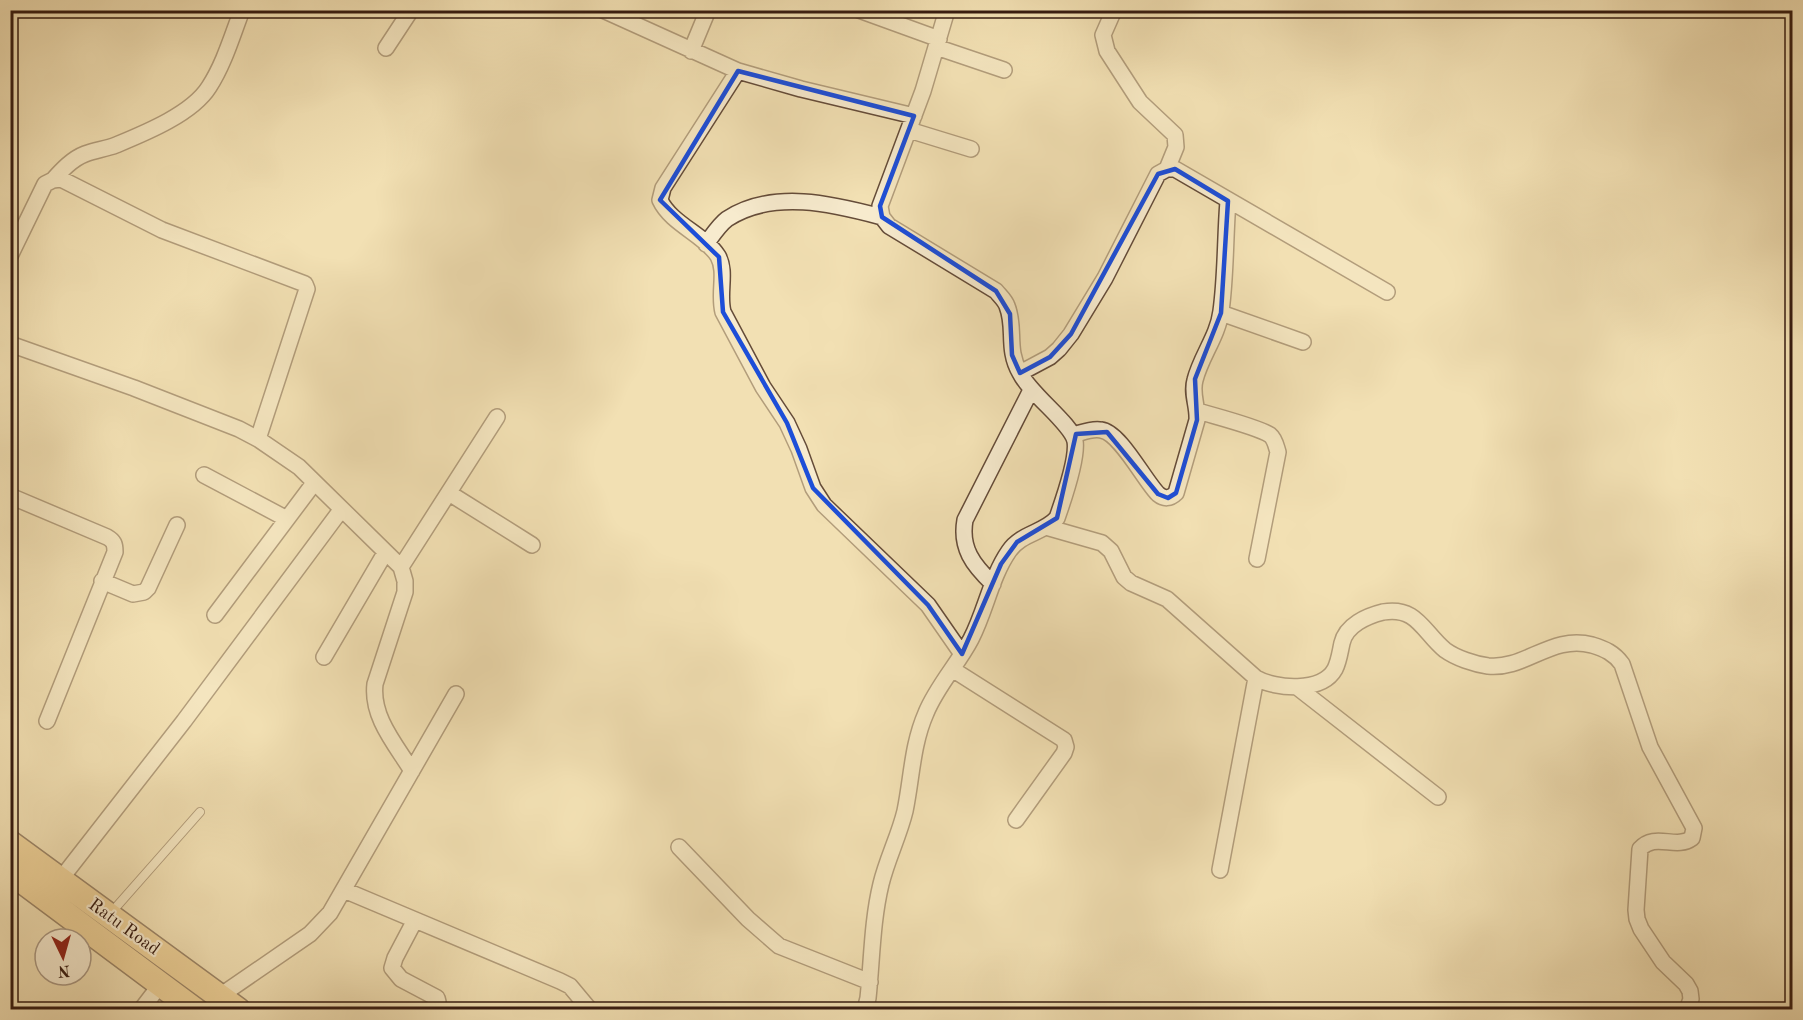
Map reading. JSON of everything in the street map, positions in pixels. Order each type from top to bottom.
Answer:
[{"type":"main road","name":"Ratu Road","points":[[10,843],[229,1003]]},
{"type":"main road","name":"Ratu Road","points":[[10,872],[195,1010]]},
{"type":"street","points":[[53,180],[67,165],[85,154],[106,149],[139,136],[177,115],[197,100],[208,89],[219,70],[242,10]]},
{"type":"street","points":[[386,48],[411,10]]},
{"type":"street","points":[[603,10],[738,71],[911,123],[970,149]]},
{"type":"street","points":[[691,51],[708,10]]},
{"type":"street","points":[[859,10],[1004,70]]},
{"type":"street","points":[[865,1010],[880,887],[905,811],[910,771],[920,727],[930,703],[971,640],[986,607],[1001,564],[1017,542],[1046,527],[1057,518],[1074,455],[1075,442],[1072,435],[1063,422],[1031,390],[1020,374],[1012,356],[1010,314],[1006,303],[996,291],[889,226],[882,218],[880,206],[911,123],[947,10]]},
{"type":"street","points":[[1114,10],[1103,35],[1107,51],[1140,102],[1175,135],[1176,147],[1167,169]]},
{"type":"street","points":[[738,71],[661,194],[660,200],[668,212],[719,257],[723,277],[720,300],[723,312],[787,423],[813,488],[824,505],[928,605],[962,654]]},
{"type":"street","points":[[1020,374],[1050,357],[1071,334],[1105,278],[1158,174],[1167,169],[1175,169],[1387,292]]},
{"type":"street","points":[[10,256],[45,184],[61,179],[162,231],[273,271],[307,286],[258,439]]},
{"type":"street","points":[[1072,435],[1100,429],[1107,432],[1123,448],[1153,489],[1162,497],[1168,498],[1176,493],[1197,420],[1198,411],[1193,393],[1195,379],[1221,313],[1228,201]]},
{"type":"street","points":[[706,244],[725,220],[742,211],[773,203],[822,204],[882,218]]},
{"type":"street","points":[[1221,313],[1303,342]]},
{"type":"street","points":[[10,344],[134,388],[239,429],[258,439],[291,461],[402,567],[405,592],[374,693],[378,715],[412,771]]},
{"type":"street","points":[[993,584],[974,565],[969,556],[963,531],[965,519],[1031,390]]},
{"type":"street","points":[[1198,411],[1270,435],[1275,442],[1278,452],[1257,559]]},
{"type":"street","points":[[402,567],[497,417]]},
{"type":"street","points":[[204,475],[286,519]]},
{"type":"street","points":[[215,615],[314,483]]},
{"type":"street","points":[[449,493],[532,545]]},
{"type":"street","points":[[10,496],[114,542],[115,552],[47,722]]},
{"type":"street","points":[[60,880],[184,721],[341,510]]},
{"type":"street","points":[[102,581],[133,594],[144,592],[148,588],[177,525]]},
{"type":"street","points":[[1046,527],[1102,543],[1111,551],[1124,577],[1131,583],[1167,599],[1256,678],[1279,687],[1313,684],[1328,677],[1334,671],[1348,630],[1370,616],[1392,611],[1402,611],[1412,615],[1446,651],[1490,666],[1509,664],[1560,644],[1581,642],[1601,647],[1615,654],[1622,664],[1650,747],[1694,828],[1692,838],[1686,842],[1656,840],[1645,843],[1640,849],[1636,910],[1641,929],[1663,962],[1690,990],[1691,999],[1687,1010]]},
{"type":"street","points":[[324,657],[385,553]]},
{"type":"street","points":[[952,669],[1064,740],[1066,747],[1064,753],[1016,820]]},
{"type":"street","points":[[1220,870],[1256,678]]},
{"type":"street","points":[[1297,687],[1438,796]]},
{"type":"street","points":[[229,1003],[310,934],[330,913],[456,694]]},
{"type":"street","points":[[679,848],[748,919],[779,946],[870,982]]},
{"type":"street","points":[[344,890],[570,986],[590,1010]]},
{"type":"street","points":[[415,920],[392,968],[401,979],[437,998],[436,1010]]},
{"type":"street","points":[[141,1010],[160,985]]},
{"type":"lane","points":[[109,916],[200,812]]},
{"type":"highlighted area","points":[[738,71],[914,116],[880,206],[882,217],[996,291],[1010,314],[1012,355],[1020,373],[1050,357],[1071,334],[1158,174],[1175,169],[1228,201],[1221,313],[1195,379],[1197,420],[1176,493],[1168,498],[1158,494],[1107,432],[1076,434],[1057,518],[1017,542],[1001,564],[962,654],[928,605],[813,488],[787,423],[723,312],[719,257],[660,200]]}]
